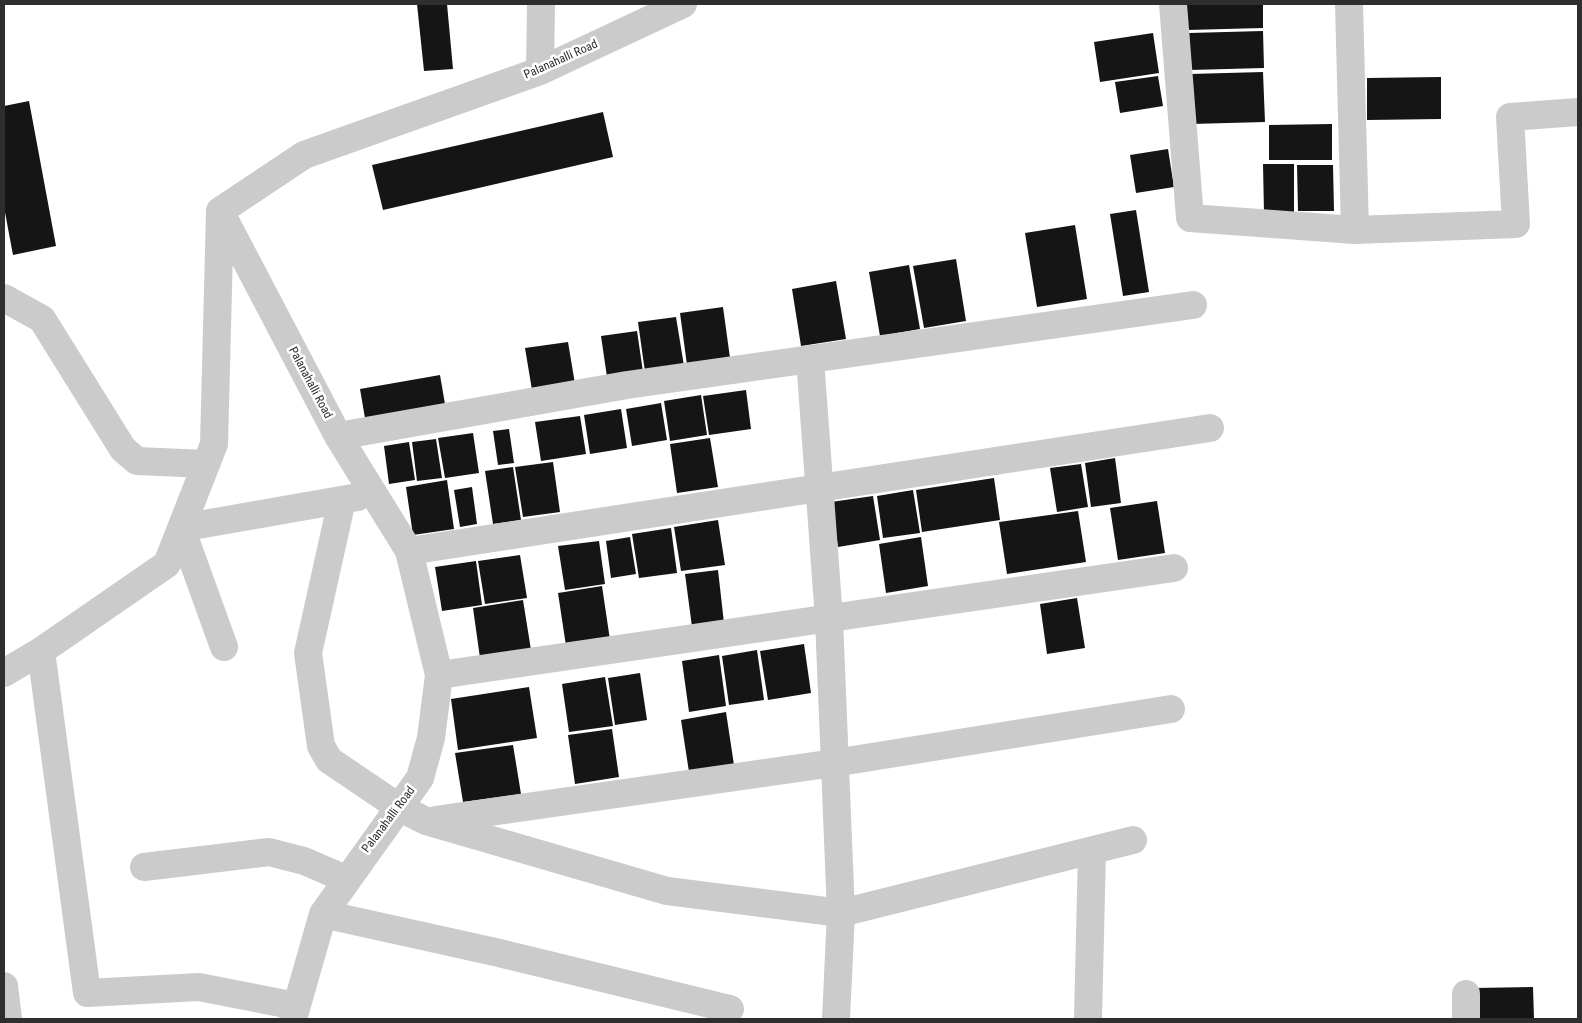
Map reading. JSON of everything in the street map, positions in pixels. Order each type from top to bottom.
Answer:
[{"type":"street","points":[[540,71],[541,4]]},
{"type":"street","name":"Palanahalli Road","points":[[294,1013],[323,914],[346,879],[400,808],[420,778],[430,738],[439,675],[409,551],[338,436],[220,210],[304,155],[540,71],[683,4]]},
{"type":"street","points":[[1173,4],[1190,218],[1354,230],[1516,224],[1510,117],[1578,112]]},
{"type":"street","points":[[1349,4],[1354,230]]},
{"type":"street","points":[[4,672],[41,651],[167,564],[214,444],[220,210]]},
{"type":"street","points":[[4,298],[42,319],[123,449],[137,461],[206,464]]},
{"type":"street","points":[[338,436],[627,385],[1193,305]]},
{"type":"street","points":[[810,359],[829,619],[842,913],[836,1019]]},
{"type":"street","points":[[409,551],[819,490],[1210,428]]},
{"type":"street","points":[[181,528],[374,494]]},
{"type":"street","points":[[342,500],[308,653],[321,746],[329,760],[400,808],[426,821],[667,891],[842,913],[1133,840]]},
{"type":"street","points":[[181,528],[224,647]]},
{"type":"street","points":[[439,675],[1174,568]]},
{"type":"street","points":[[41,651],[87,993],[198,987],[294,1013]]},
{"type":"street","points":[[426,821],[834,763],[1171,709]]},
{"type":"street","points":[[1088,1019],[1092,851]]},
{"type":"street","points":[[144,867],[269,852],[304,861],[346,879]]},
{"type":"street","points":[[323,914],[496,952],[730,1009]]},
{"type":"street","points":[[4,986],[8,1019]]},
{"type":"building","points":[[417,4],[447,4],[453,69],[424,71]]},
{"type":"building","points":[[1186,4],[1263,4],[1263,28],[1187,30]]},
{"type":"building","points":[[1263,31],[1264,68],[1190,70],[1189,33]]},
{"type":"building","points":[[1153,33],[1159,73],[1100,82],[1094,42]]},
{"type":"building","points":[[1263,72],[1265,122],[1191,124],[1190,74]]},
{"type":"building","points":[[1158,76],[1163,106],[1120,113],[1115,82]]},
{"type":"building","points":[[1441,77],[1441,119],[1367,120],[1367,78]]},
{"type":"building","points":[[29,101],[56,246],[13,255],[4,207],[4,106]]},
{"type":"building","points":[[603,112],[613,157],[383,210],[372,165]]},
{"type":"building","points":[[1332,124],[1332,160],[1269,160],[1269,125]]},
{"type":"building","points":[[1168,149],[1174,187],[1136,193],[1130,155]]},
{"type":"building","points":[[1263,164],[1294,164],[1294,212],[1264,213]]},
{"type":"building","points":[[1297,165],[1333,165],[1334,211],[1298,211]]},
{"type":"building","points":[[1136,210],[1149,292],[1123,296],[1110,214]]},
{"type":"building","points":[[1075,225],[1087,299],[1037,307],[1025,233]]},
{"type":"building","points":[[956,259],[966,321],[924,328],[913,266]]},
{"type":"building","points":[[909,265],[920,329],[880,336],[869,272]]},
{"type":"building","points":[[836,281],[846,339],[801,346],[792,289]]},
{"type":"building","points":[[723,307],[730,358],[687,365],[680,313]]},
{"type":"building","points":[[676,317],[684,366],[645,372],[638,322]]},
{"type":"building","points":[[637,331],[643,372],[607,377],[601,336]]},
{"type":"building","points":[[568,342],[575,384],[532,390],[525,348]]},
{"type":"building","points":[[440,375],[446,410],[366,424],[360,389]]},
{"type":"building","points":[[746,390],[751,429],[709,435],[703,396]]},
{"type":"building","points":[[701,395],[707,435],[670,441],[664,401]]},
{"type":"building","points":[[661,403],[667,440],[632,446],[626,409]]},
{"type":"building","points":[[621,409],[627,448],[590,454],[584,415]]},
{"type":"building","points":[[580,416],[586,454],[541,461],[535,422]]},
{"type":"building","points":[[509,429],[514,463],[498,465],[493,431]]},
{"type":"building","points":[[473,433],[479,473],[445,478],[438,438]]},
{"type":"building","points":[[710,438],[718,487],[677,493],[670,444]]},
{"type":"building","points":[[436,439],[442,478],[417,481],[412,442]]},
{"type":"building","points":[[409,442],[415,480],[389,484],[384,446]]},
{"type":"building","points":[[1115,458],[1121,503],[1091,507],[1085,463]]},
{"type":"building","points":[[553,462],[560,512],[523,517],[515,467]]},
{"type":"building","points":[[1081,464],[1088,507],[1057,512],[1050,468]]},
{"type":"building","points":[[513,467],[521,520],[493,524],[485,471]]},
{"type":"building","points":[[994,478],[1000,520],[922,532],[916,490]]},
{"type":"building","points":[[447,480],[454,529],[413,535],[406,487]]},
{"type":"building","points":[[472,487],[477,524],[460,527],[454,490]]},
{"type":"building","points":[[913,490],[920,533],[883,538],[877,496]]},
{"type":"building","points":[[873,496],[880,540],[838,547],[831,502]]},
{"type":"building","points":[[1157,501],[1165,553],[1118,560],[1110,508]]},
{"type":"building","points":[[1078,511],[1086,562],[1007,574],[999,522]]},
{"type":"building","points":[[718,520],[725,565],[681,571],[674,527]]},
{"type":"building","points":[[671,528],[677,573],[639,578],[632,534]]},
{"type":"building","points":[[630,537],[636,574],[611,578],[606,541]]},
{"type":"building","points":[[921,537],[928,586],[886,593],[879,544]]},
{"type":"building","points":[[599,541],[605,584],[565,590],[558,546]]},
{"type":"building","points":[[520,555],[527,598],[485,604],[478,561]]},
{"type":"building","points":[[476,561],[482,605],[442,611],[435,567]]},
{"type":"building","points":[[718,570],[724,623],[692,627],[685,574]]},
{"type":"building","points":[[602,586],[610,640],[566,646],[558,593]]},
{"type":"building","points":[[1077,598],[1085,648],[1047,654],[1040,604]]},
{"type":"building","points":[[523,600],[531,650],[480,658],[473,608]]},
{"type":"building","points":[[804,644],[811,693],[768,700],[760,651]]},
{"type":"building","points":[[757,650],[764,700],[729,705],[722,656]]},
{"type":"building","points":[[719,655],[726,706],[689,712],[682,661]]},
{"type":"building","points":[[640,673],[647,720],[615,725],[608,678]]},
{"type":"building","points":[[605,677],[613,726],[569,732],[562,684]]},
{"type":"building","points":[[529,687],[537,738],[458,750],[451,699]]},
{"type":"building","points":[[726,712],[734,765],[689,772],[681,720]]},
{"type":"building","points":[[612,729],[619,777],[575,784],[568,735]]},
{"type":"building","points":[[513,745],[521,794],[463,802],[455,753]]},
{"type":"building","points":[[1533,987],[1534,1019],[1475,1019],[1475,988]]}]
